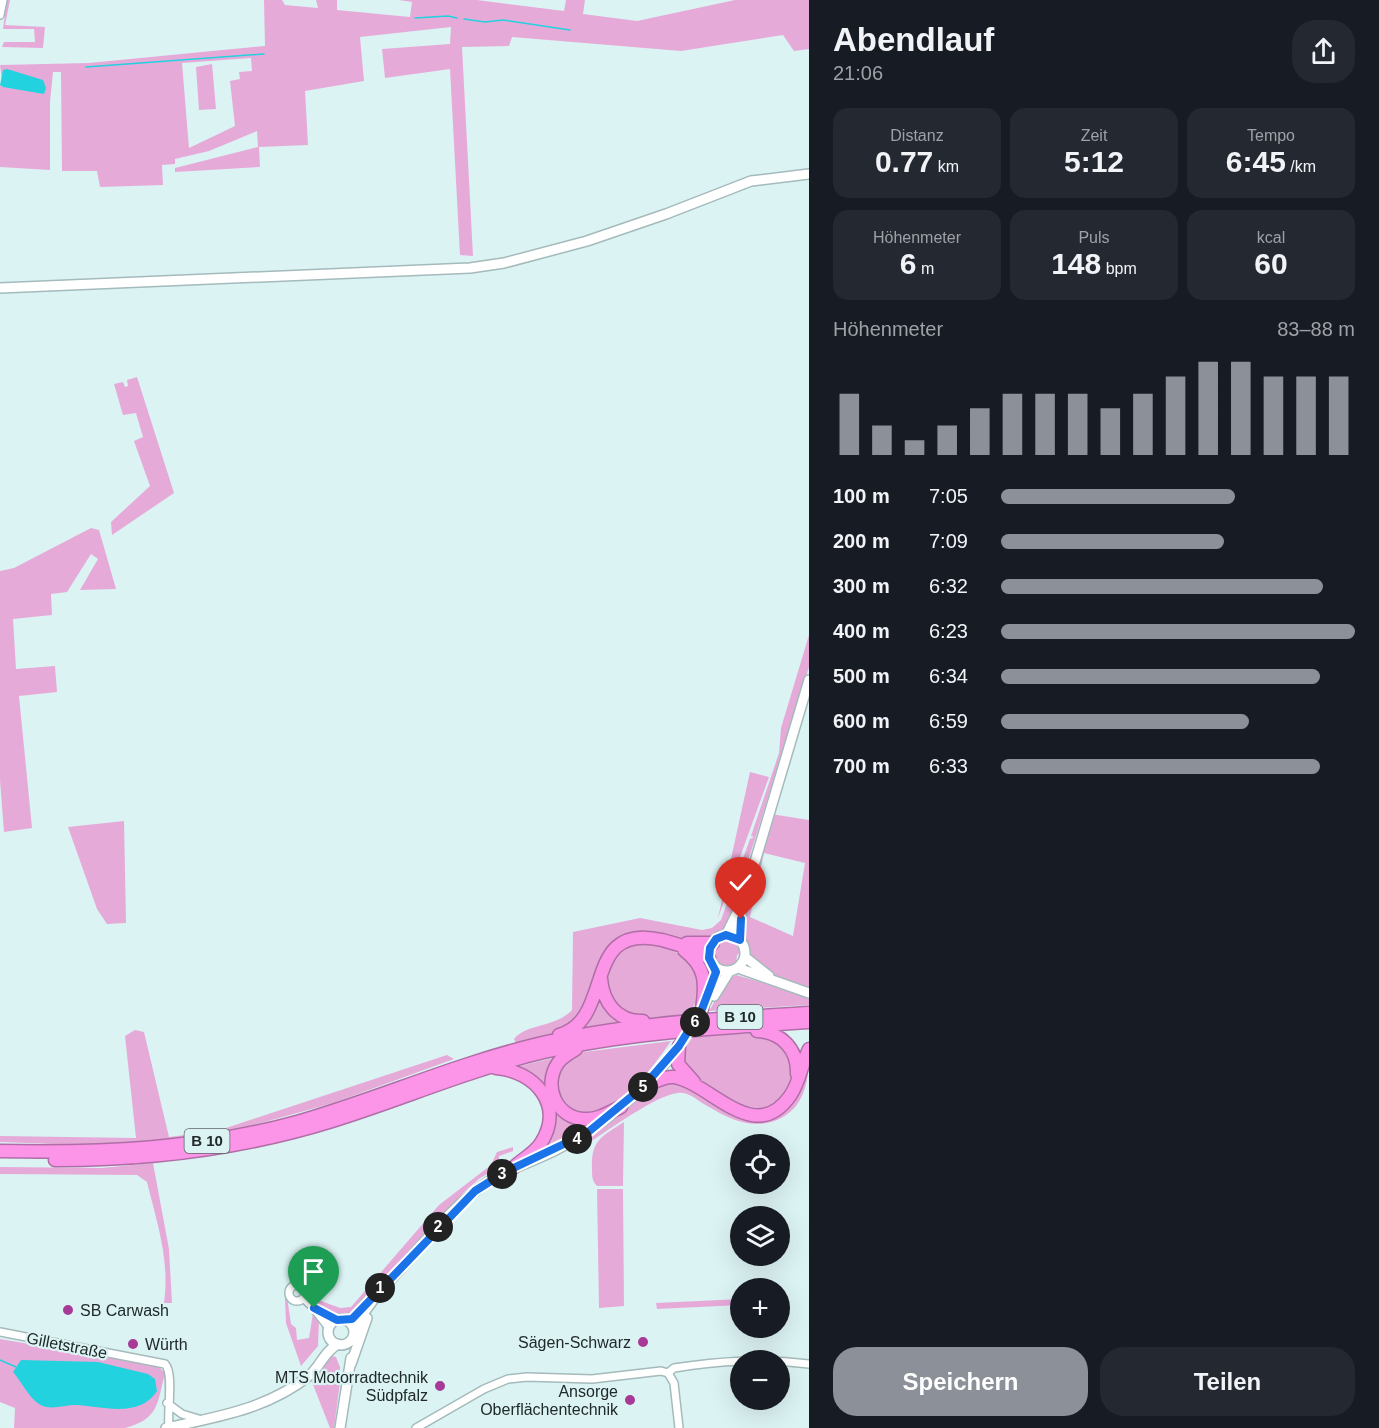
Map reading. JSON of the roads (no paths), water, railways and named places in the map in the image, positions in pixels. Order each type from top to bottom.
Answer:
[{"type":"highway","points":[[536,1045],[568,1031],[584,1019],[593,1001],[609,954],[630,940],[645,938],[676,944],[712,943]]},
{"type":"highway","points":[[676,944],[712,962]]},
{"type":"highway","points":[[676,944],[697,962],[703,971],[706,987],[702,1010]]},
{"type":"highway","points":[[601,973],[605,997],[617,1013],[633,1021],[671,1023]]},
{"type":"highway","name":"B 10","points":[[0,1151],[131,1150],[250,1133],[329,1112],[487,1058],[536,1045],[611,1030],[671,1023],[809,1013]]},
{"type":"highway","name":"B 10","points":[[0,1159],[132,1158],[229,1146],[332,1121],[489,1068],[585,1044],[729,1027],[809,1022]]},
{"type":"highway","points":[[729,1027],[767,1032],[785,1042],[796,1061],[796,1086]]},
{"type":"highway","points":[[681,1043],[678,1064],[698,1087]]},
{"type":"highway","points":[[585,1044],[566,1055],[556,1065],[551,1081],[554,1099],[565,1112],[584,1119],[594,1119],[621,1107]]},
{"type":"highway","points":[[643,1087],[671,1077],[698,1087],[738,1112],[757,1115],[780,1107],[796,1086],[809,1049]]},
{"type":"highway","points":[[489,1068],[516,1071],[528,1078],[542,1092],[548,1108],[548,1127],[542,1142],[534,1152],[513,1168]]},
{"type":"main road","points":[[0,288],[470,268],[504,263],[586,241],[666,214],[750,181],[809,174]]},
{"type":"main road","points":[[351,1364],[351,1341],[354,1330],[393,1278],[469,1197],[513,1168],[579,1138],[621,1107],[643,1087],[681,1043],[729,972],[738,968],[745,957],[738,930],[743,902],[809,680]]},
{"type":"main road","points":[[702,1010],[713,984],[712,943],[726,935],[743,902]]},
{"type":"main road","points":[[726,935],[740,940]]},
{"type":"main road","points":[[745,957],[777,982]]},
{"type":"main road","points":[[712,962],[729,972]]},
{"type":"main road","points":[[738,968],[809,993]]},
{"type":"main road","points":[[295,1385],[319,1356],[337,1320],[347,1320],[355,1316],[379,1288],[393,1278]]},
{"type":"main road","points":[[340,1428],[351,1364],[364,1323],[393,1278]]},
{"type":"main road","points":[[347,1320],[354,1330]]},
{"type":"main road","points":[[329,1332],[345,1354],[345,1393]]},
{"type":"main road","points":[[168,1428],[257,1406],[310,1375],[339,1344],[351,1341]]},
{"type":"street","points":[[0,15],[3,0]]},
{"type":"street","points":[[303,1298],[314,1308],[337,1320]]},
{"type":"street","points":[[314,1308],[329,1332]]},
{"type":"street","name":"Gilletstraße","points":[[0,1332],[151,1360],[168,1366],[170,1374],[167,1403]]},
{"type":"street","points":[[668,1373],[674,1368],[729,1360],[771,1359],[809,1364]]},
{"type":"street","points":[[416,1428],[484,1389],[508,1379],[592,1378],[657,1371],[668,1373],[674,1383],[679,1428]]},
{"type":"street","points":[[167,1403],[182,1414],[204,1420]]},
{"type":"street","points":[[167,1403],[168,1428]]},
{"type":"water","points":[[7,69],[43,80],[46,88],[44,94],[0,85],[3,70]]},
{"type":"water","points":[[21,1360],[98,1362],[148,1374],[155,1379],[157,1391],[149,1400],[130,1408],[75,1405],[47,1407],[32,1398],[13,1372]]},
{"type":"waterway","points":[[415,18],[448,16],[457,18]]},
{"type":"waterway","points":[[464,19],[485,22],[503,20],[570,30]]},
{"type":"waterway","points":[[86,67],[264,54]]},
{"type":"waterway","points":[[0,1360],[16,1367]]},
{"type":"place","name":"SB Carwash","points":[[68,1310]]},
{"type":"place","name":"Sägen-Schwarz","points":[[643,1342]]},
{"type":"place","name":"Würth","points":[[133,1344]]},
{"type":"place","name":"MTS Motorradtechnik Südpfalz","points":[[440,1386]]},
{"type":"place","name":"Ansorge Oberflächentechnik","points":[[630,1400]]}]
